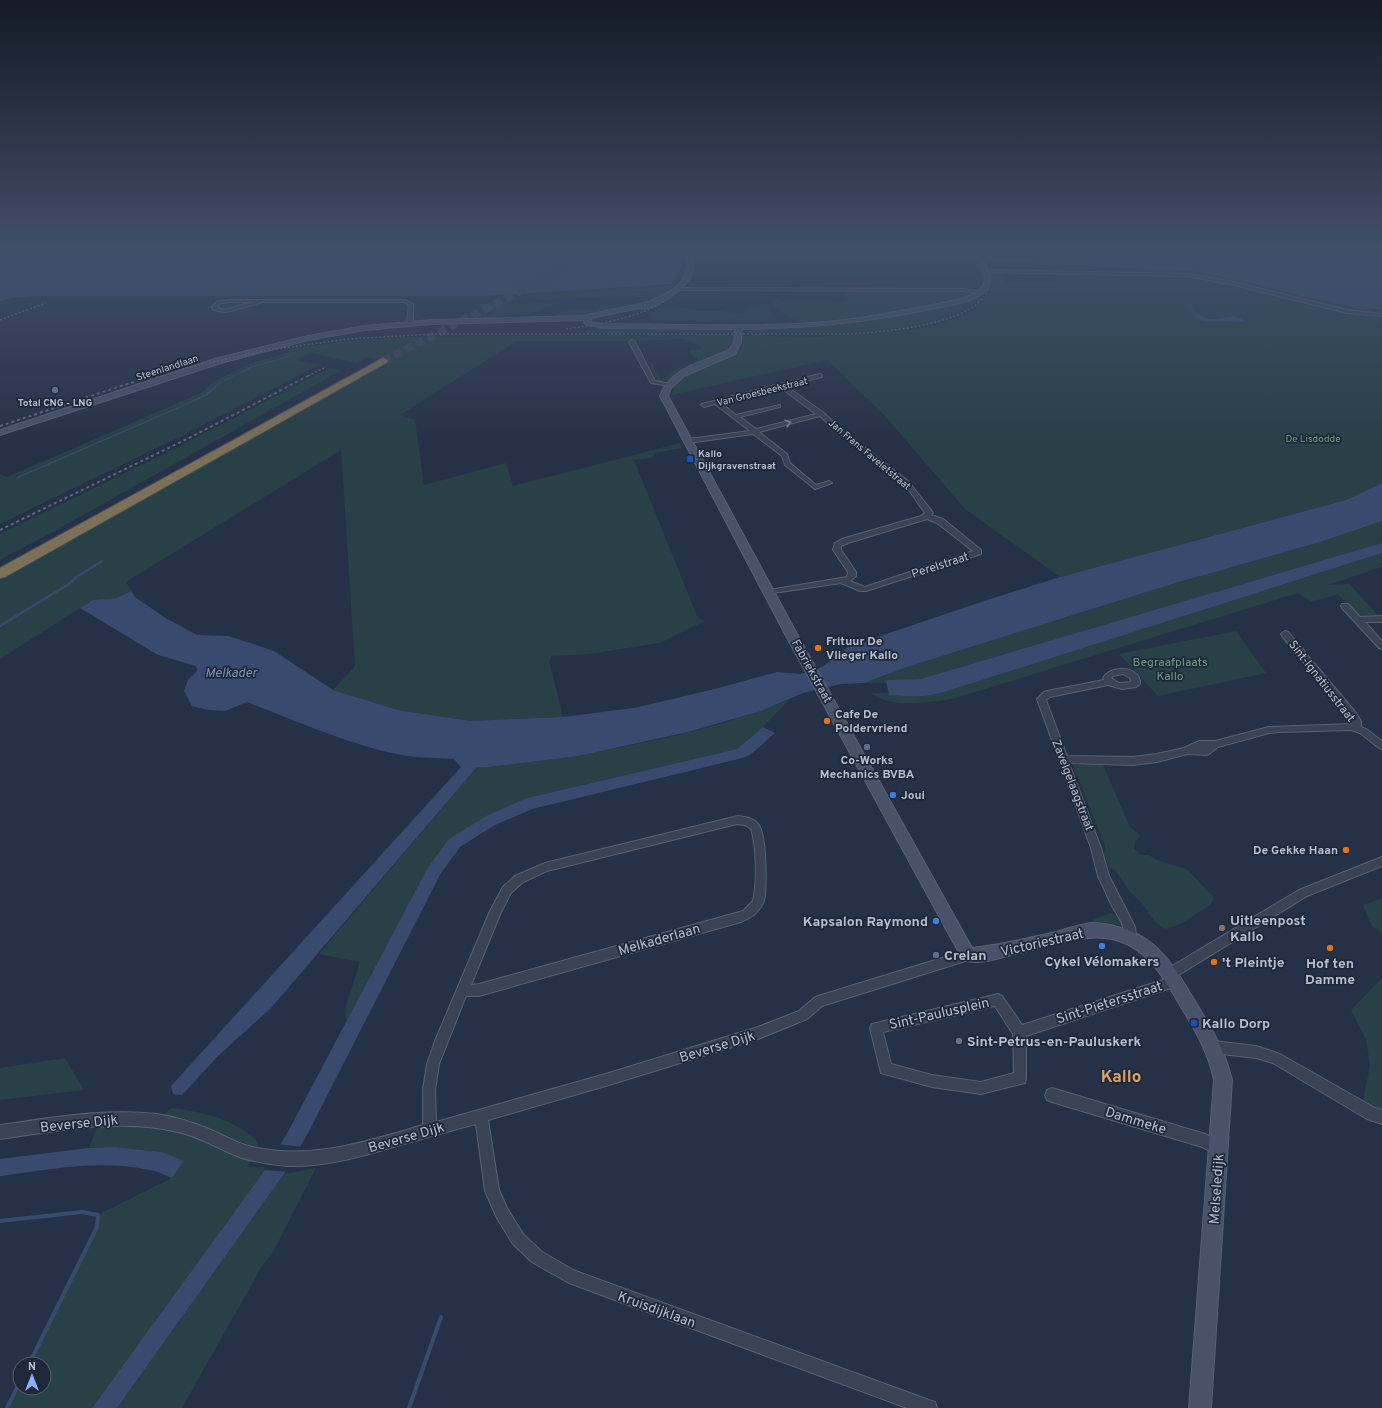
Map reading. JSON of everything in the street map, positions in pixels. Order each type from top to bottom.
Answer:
[{"type":"highway","points":[[0,566],[377,360],[0,574]]},
{"type":"main road","points":[[591,318],[610,315]]},
{"type":"main road","name":"Steenlandlaan","points":[[591,318],[587,323],[596,326],[738,326],[811,325],[860,320],[888,315]]},
{"type":"main road","name":"Steenlandlaan","points":[[0,433],[248,352],[324,335],[410,323],[487,320],[545,322],[591,318]]},
{"type":"main road","points":[[668,385],[688,371],[732,352],[736,348],[738,341],[738,326]]},
{"type":"main road","name":"Fabriekstraat","points":[[668,385],[664,396],[826,697],[968,955]]},
{"type":"main road","name":"Victoriestraat","points":[[968,955],[997,952],[1091,930],[1107,930],[1130,936],[1147,947],[1159,957],[1173,977]]},
{"type":"main road","name":"Melseledijk","points":[[1173,977],[1213,1046],[1221,1067],[1223,1080],[1200,1408]]},
{"type":"street","points":[[410,315],[410,323]]},
{"type":"street","points":[[632,342],[653,382],[668,385]]},
{"type":"street","name":"Van Groesbeekstraat","points":[[704,405],[820,376]]},
{"type":"street","name":"Jan Frans Faveletstraat","points":[[782,386],[822,414],[836,428],[906,482],[928,510],[929,513],[927,516]]},
{"type":"street","points":[[716,402],[785,455],[787,464],[815,487],[829,483]]},
{"type":"street","points":[[734,417],[778,406]]},
{"type":"street","points":[[688,441],[754,432],[822,414]]},
{"type":"street","points":[[769,592],[844,581],[852,576],[852,572],[838,550],[838,544],[927,516]]},
{"type":"street","name":"Perelstraat","points":[[844,581],[863,589],[978,552],[940,521],[927,516]]},
{"type":"street","points":[[1345,606],[1382,646]]},
{"type":"street","points":[[1358,620],[1382,619]]},
{"type":"street","name":"Sint-Ignatiusstraat","points":[[1285,634],[1353,715],[1357,728]]},
{"type":"street","name":"Zavelgelaagstraat","points":[[1109,682],[1048,694],[1041,699],[1096,848],[1098,864],[1118,908],[1128,922],[1130,936]]},
{"type":"street","name":"Sint-Ignatiusstraat","points":[[1063,759],[1133,761],[1156,758],[1187,751],[1206,752],[1215,744],[1269,730],[1347,726],[1363,731],[1382,746]]},
{"type":"street","name":"Melkaderlaan","points":[[430,1129],[429,1090],[433,1064],[462,991],[501,899],[507,890],[519,878],[545,867],[736,820],[751,823],[754,826],[758,836],[760,899],[751,912],[479,990],[462,991]]},
{"type":"street","name":"Sint-Pietersstraat","points":[[1019,1032],[1162,984],[1241,931],[1303,893],[1382,861]]},
{"type":"street","name":"Victoriestraat","points":[[803,1015],[818,1002],[968,955]]},
{"type":"street","name":"Sint-Paulusplein","points":[[998,1000],[1019,1032],[1020,1078],[981,1088],[932,1081],[886,1069],[876,1028],[998,1000]]},
{"type":"street","name":"Beverse Dijk","points":[[0,1132],[100,1120],[128,1119],[178,1125],[244,1151],[263,1156],[300,1160],[328,1158],[354,1152],[609,1079],[758,1034],[803,1015]]},
{"type":"street","points":[[1213,1046],[1256,1052],[1276,1058],[1366,1111],[1382,1117]]},
{"type":"street","name":"Dammeke","points":[[1052,1095],[1204,1141],[1218,1148]]},
{"type":"street","name":"Kruisdijklaan","points":[[481,1115],[492,1191],[502,1213],[518,1239],[537,1257],[569,1276],[929,1408]]},
{"type":"green space","points":[[492,315],[508,315],[490,316]]},
{"type":"green space","points":[[557,315],[592,315],[591,315],[554,317]]},
{"type":"green space","points":[[650,315],[775,315],[777,322],[651,321]]},
{"type":"green space","points":[[786,315],[873,315],[810,322],[797,321]]},
{"type":"green space","points":[[906,315],[953,315],[945,319],[919,326],[860,333],[747,333],[747,331],[759,328],[857,323]]},
{"type":"green space","name":"De Lisdodde","points":[[962,315],[1382,315],[1382,483],[1346,500],[1060,577],[965,509],[884,415],[827,360],[672,395],[674,387],[686,376],[731,356],[740,350],[743,345],[743,337],[759,335],[808,338],[864,334],[910,329],[935,324]]},
{"type":"green space","points":[[716,328],[727,330],[719,328],[731,328],[735,333],[586,333],[587,329]]},
{"type":"green space","points":[[735,334],[735,343],[728,352],[678,374],[667,381],[659,383],[649,363],[652,363],[661,380],[680,367],[677,367],[690,364],[698,360],[689,352],[690,350],[701,349],[700,346],[684,339],[633,341],[513,341],[514,343],[400,415],[415,420],[424,485],[506,463],[513,486],[680,443],[682,448],[655,453],[652,458],[634,460],[697,616],[705,621],[660,643],[589,654],[552,656],[549,661],[563,717],[470,721],[398,710],[333,690],[355,666],[341,450],[126,582],[131,591],[117,598],[93,600],[0,659],[0,578],[386,362],[367,357],[357,363],[310,353],[298,360],[319,365],[184,435],[0,524],[0,474],[7,477],[203,392],[213,382],[251,363],[290,352],[288,351],[289,349],[347,341],[403,337]]},
{"type":"green space","points":[[330,368],[342,370],[0,560],[0,534],[178,447]]},
{"type":"green space","points":[[1382,521],[1382,543],[1351,553],[920,679],[887,680],[887,683],[864,683],[910,666],[1169,585],[1320,542]]},
{"type":"green space","points":[[1382,553],[1382,567],[1327,585],[1349,584],[1379,616],[1358,616],[1338,594],[1311,602],[1298,593],[956,698],[930,702],[900,703],[884,700],[870,693],[889,693],[890,695],[934,695]]},
{"type":"green space","name":"Begraafplaats Kallo","points":[[1236,631],[1266,673],[1158,696],[1119,654]]},
{"type":"green space","points":[[790,699],[763,727],[737,749],[527,798],[427,869],[346,1022],[345,1009],[360,962],[319,954],[477,767],[489,767],[565,757],[680,735],[754,713]]},
{"type":"green space","points":[[1073,765],[1103,765],[1130,827],[1141,836],[1135,841],[1134,849],[1142,855],[1149,855],[1157,860],[1187,869],[1214,898],[1211,904],[1178,925],[1165,929],[1155,922],[1141,902],[1130,892],[1115,870],[1109,868],[1104,854],[1105,846]]},
{"type":"green space","points":[[1382,898],[1382,934],[1371,925],[1363,905]]},
{"type":"green space","points":[[1111,913],[1121,921],[1121,925],[1094,922],[1092,920]]},
{"type":"green space","points":[[1382,978],[1382,1110],[1363,1100],[1370,1066],[1366,1039],[1351,1010]]},
{"type":"green space","points":[[65,1058],[84,1090],[0,1100],[0,1068]]},
{"type":"green space","points":[[171,1108],[219,1118],[250,1134],[257,1143],[258,1148],[247,1167],[267,1167],[92,1408],[7,1408],[13,1396],[52,1396],[52,1356],[33,1356],[97,1227],[98,1215],[172,1178],[177,1171],[161,1152],[115,1147],[89,1148],[98,1125],[154,1125]]},
{"type":"green space","points":[[316,1168],[272,1254],[262,1266],[182,1408],[117,1408],[284,1174]]},
{"type":"water","points":[[1196,315],[1209,319],[1233,316],[1246,322],[1203,321],[1194,317]]},
{"type":"water","points":[[292,354],[288,357],[253,367],[220,383],[208,395],[16,479],[17,477],[188,403],[206,394],[219,383],[252,366]]},
{"type":"water","name":"Melkader","points":[[1382,483],[1382,521],[1320,542],[1169,585],[910,666],[864,683],[841,684],[803,693],[761,711],[688,732],[578,756],[489,767],[477,767],[271,1008],[218,1056],[182,1095],[173,1094],[171,1086],[461,767],[454,759],[415,757],[372,748],[330,734],[247,702],[225,711],[208,710],[192,706],[184,691],[188,680],[197,671],[196,666],[158,655],[80,608],[93,600],[117,598],[131,591],[135,597],[164,617],[197,635],[229,636],[274,651],[333,690],[398,710],[470,721],[563,717],[634,708],[715,689],[777,672],[801,674],[822,667],[848,647],[981,602],[1060,577],[1346,500]]},
{"type":"water","points":[[1382,543],[1382,553],[944,692],[924,696],[889,695],[886,680],[920,679]]},
{"type":"water","points":[[763,727],[775,733],[750,755],[743,758],[532,809],[493,826],[460,847],[441,873],[308,1133],[284,1174],[117,1408],[92,1408],[267,1167],[290,1128],[427,869],[448,840],[486,816],[527,798],[737,749]]},
{"type":"water","points":[[115,1147],[161,1152],[184,1161],[172,1178],[158,1172],[112,1165],[93,1165],[0,1176],[0,1159],[89,1148]]},
{"type":"pier","points":[[278,1144],[303,1147],[288,1172],[263,1170]]},
{"type":"waterway","points":[[0,626],[69,584],[76,577],[101,562]]},
{"type":"waterway","points":[[0,1221],[82,1212],[98,1215],[97,1227],[33,1356]]},
{"type":"waterway","points":[[409,1408],[441,1317]]},
{"type":"waterway","points":[[7,1408],[13,1396]]},
{"type":"tunnel","points":[[383,361],[474,315]]},
{"type":"railway","points":[[0,320],[14,315]]},
{"type":"railway","points":[[566,329],[598,324],[633,315]]},
{"type":"railway","points":[[155,376],[268,350],[348,339],[434,334],[851,334],[909,328],[932,323],[957,315]]},
{"type":"railway","points":[[310,375],[326,367]]},
{"type":"railway","points":[[0,426],[159,375]]},
{"type":"railway","points":[[0,530],[191,437],[310,375]]},
{"type":"place","name":"Total CNG - LNG","points":[[55,390]]},
{"type":"place","name":"Kallo Dijkgravenstraat","points":[[690,459]]},
{"type":"place","name":"Frituur De Vlieger Kallo","points":[[818,648]]},
{"type":"place","name":"Cafe De Poldervriend","points":[[827,721]]},
{"type":"place","name":"Co-Works Mechanics BVBA","points":[[867,747]]},
{"type":"place","name":"Joui","points":[[893,795]]},
{"type":"place","name":"De Gekke Haan","points":[[1346,850]]},
{"type":"place","name":"Kapsalon Raymond","points":[[936,921]]},
{"type":"place","name":"Uitleenpost Kallo","points":[[1222,928]]},
{"type":"place","name":"Cykel Vélomakers","points":[[1102,946]]},
{"type":"place","name":"Hof ten Damme","points":[[1330,948]]},
{"type":"place","name":"Crelan","points":[[936,955]]},
{"type":"place","name":"'t Pleintje","points":[[1214,962]]},
{"type":"place","name":"Kallo Dorp","points":[[1194,1023]]},
{"type":"place","name":"Sint-Petrus-en-Pauluskerk","points":[[959,1041]]},
{"type":"district","name":"Kallo","points":[[1121,1076]]}]
